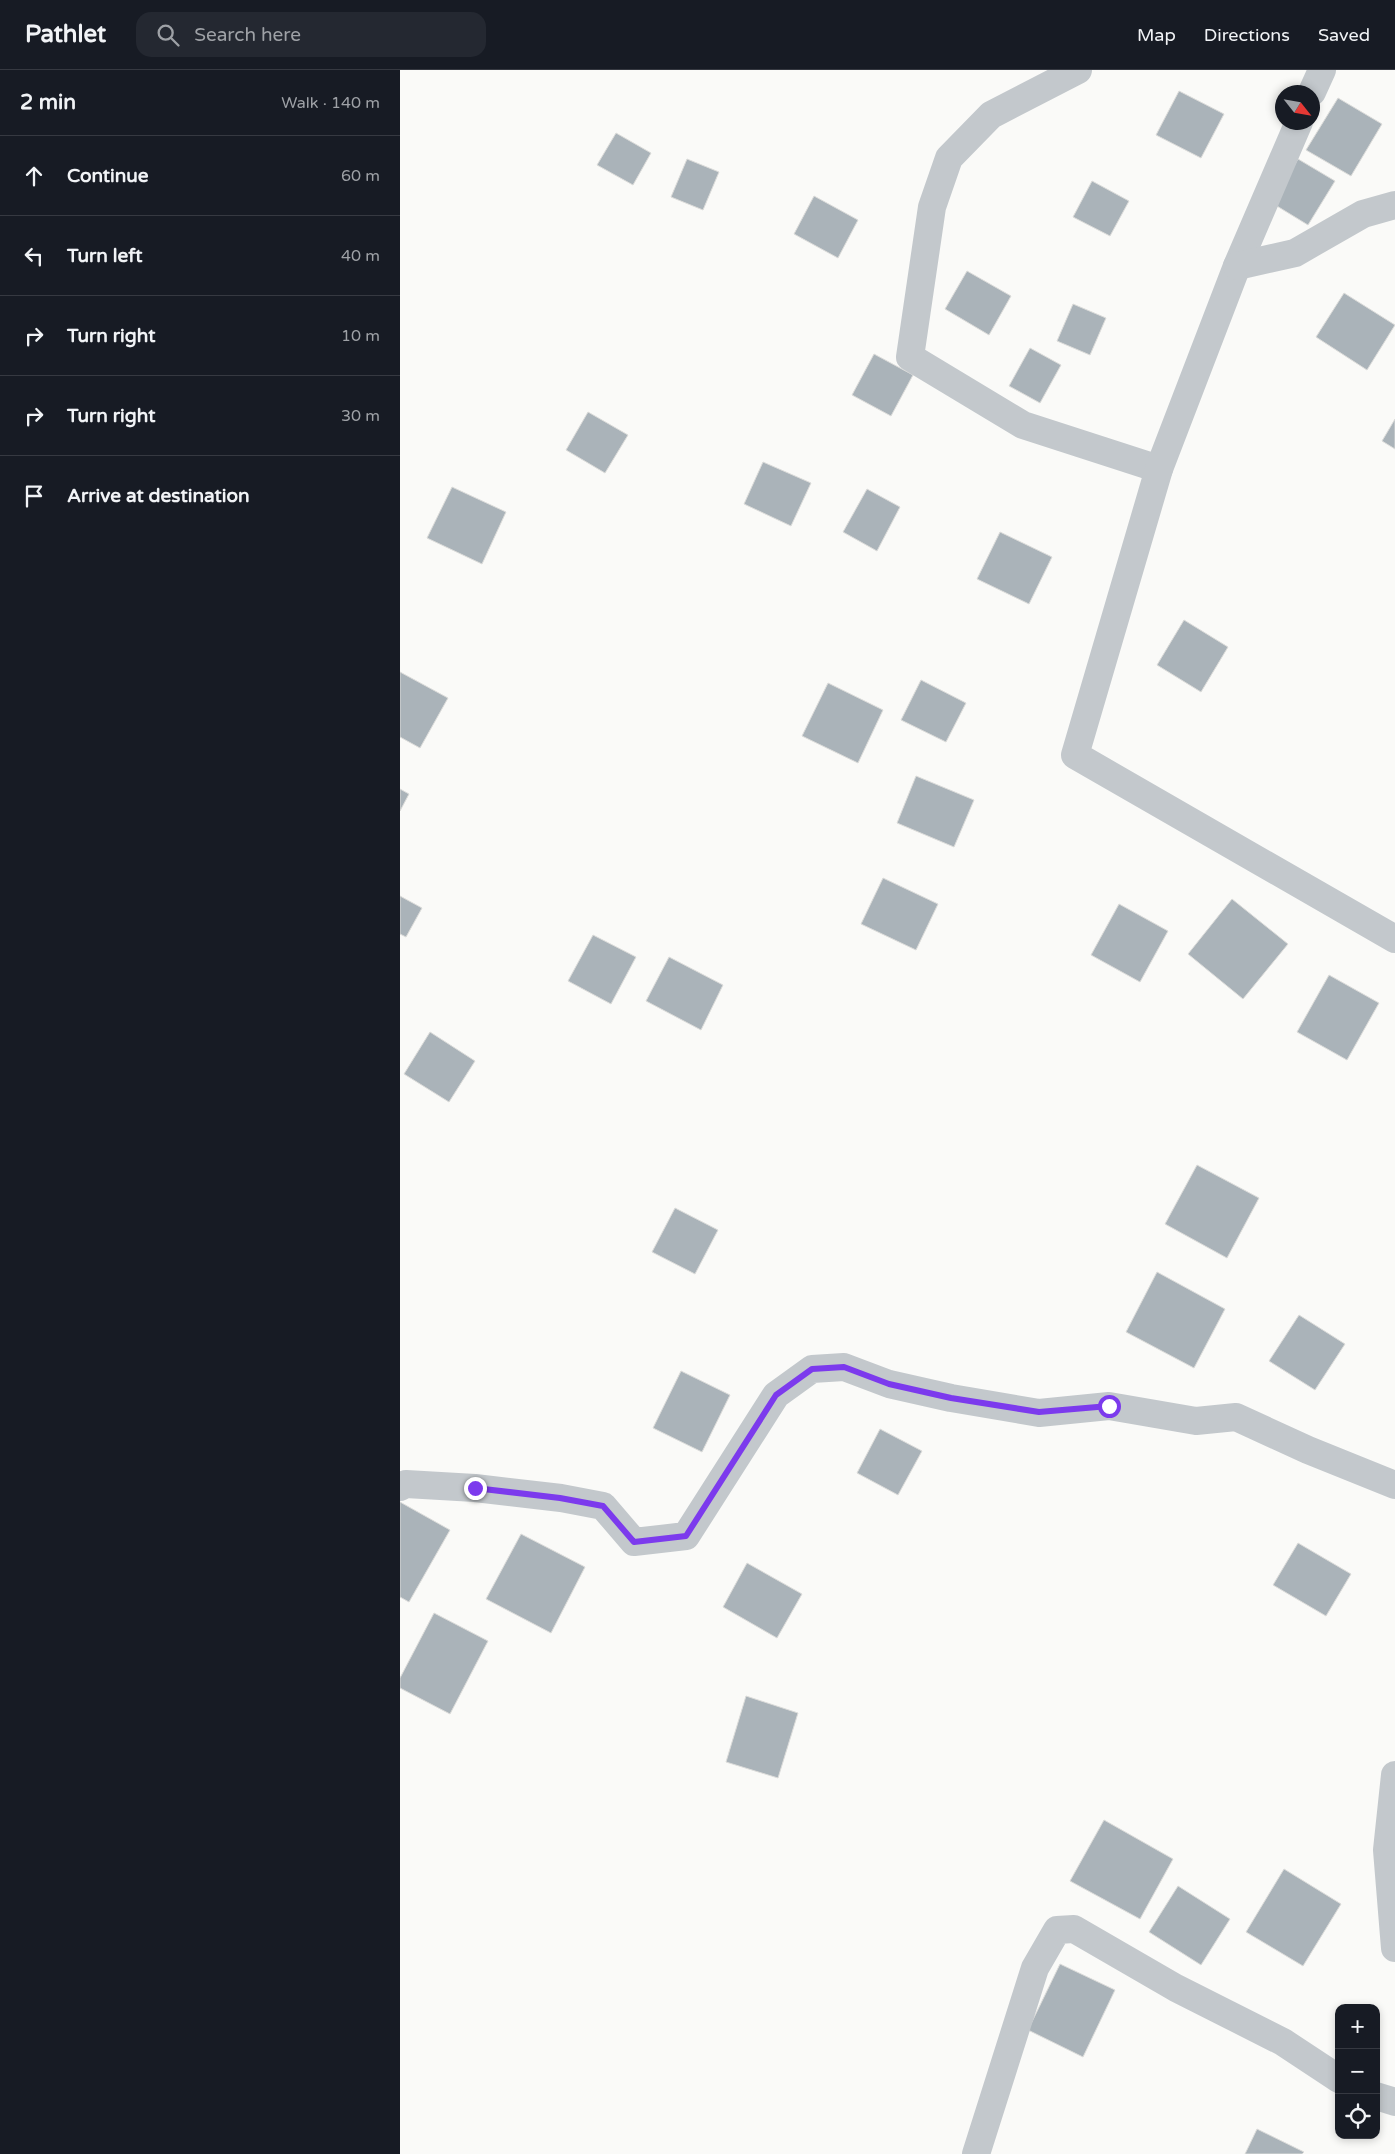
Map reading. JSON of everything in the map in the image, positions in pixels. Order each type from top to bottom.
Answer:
[{"type":"street","points":[[1078,70],[991,115],[948,158],[932,207],[910,357],[1023,425],[1159,469]]},
{"type":"street","points":[[1315,85],[1322,70]]},
{"type":"street","points":[[1296,130],[1237,266],[1159,469],[1075,755],[1395,939]]},
{"type":"street","points":[[1237,266],[1295,253],[1363,214],[1395,205]]},
{"type":"street","points":[[400,1487],[406,1484],[475,1488],[560,1498],[603,1506],[634,1542],[686,1536],[776,1395],[812,1369],[844,1367],[889,1384],[951,1398],[1039,1412],[1109,1406],[1196,1421],[1236,1417],[1308,1450],[1395,1485]]},
{"type":"street","points":[[1395,1775],[1387,1850],[1395,1948]]},
{"type":"street","points":[[976,2154],[1035,1968],[1057,1930],[1074,1929],[1176,1988],[1283,2042],[1335,2076]]},
{"type":"street","points":[[1380,2097],[1395,2102]]},
{"type":"building","points":[[1179,91],[1224,114],[1201,158],[1156,135]]},
{"type":"building","points":[[1338,98],[1382,124],[1351,176],[1306,150]]},
{"type":"building","points":[[616,133],[651,153],[633,185],[597,165]]},
{"type":"building","points":[[687,159],[719,172],[703,210],[671,197]]},
{"type":"building","points":[[1298,159],[1335,181],[1308,225],[1272,203]]},
{"type":"building","points":[[1092,181],[1129,201],[1110,236],[1073,217]]},
{"type":"building","points":[[814,196],[858,220],[838,258],[794,234]]},
{"type":"building","points":[[967,271],[1011,296],[989,335],[945,309]]},
{"type":"building","points":[[1344,293],[1395,325],[1367,370],[1316,337]]},
{"type":"building","points":[[1073,304],[1106,318],[1090,355],[1057,341]]},
{"type":"building","points":[[1030,348],[1061,365],[1040,403],[1009,386]]},
{"type":"building","points":[[874,354],[913,375],[891,416],[852,395]]},
{"type":"building","points":[[588,412],[628,435],[605,473],[566,450]]},
{"type":"building","points":[[1395,419],[1395,449],[1382,441]]},
{"type":"building","points":[[763,462],[811,483],[791,526],[744,504]]},
{"type":"building","points":[[452,487],[506,512],[482,564],[427,538]]},
{"type":"building","points":[[867,489],[900,507],[877,551],[843,532]]},
{"type":"building","points":[[1000,532],[1052,557],[1029,604],[977,579]]},
{"type":"building","points":[[1184,620],[1228,647],[1201,692],[1157,665]]},
{"type":"building","points":[[400,672],[448,698],[420,748],[400,737]]},
{"type":"building","points":[[921,680],[966,703],[946,742],[901,720]]},
{"type":"building","points":[[828,683],[883,710],[858,763],[802,736]]},
{"type":"building","points":[[916,776],[974,800],[954,847],[897,823]]},
{"type":"building","points":[[400,789],[409,794],[400,811]]},
{"type":"building","points":[[883,878],[938,904],[916,950],[861,924]]},
{"type":"building","points":[[400,896],[422,908],[406,937],[400,934]]},
{"type":"building","points":[[1232,899],[1288,944],[1243,999],[1188,954]]},
{"type":"building","points":[[1119,904],[1168,931],[1140,982],[1091,955]]},
{"type":"building","points":[[593,935],[636,957],[611,1004],[568,981]]},
{"type":"building","points":[[669,957],[723,985],[701,1030],[646,1001]]},
{"type":"building","points":[[1329,975],[1379,1003],[1347,1060],[1297,1032]]},
{"type":"building","points":[[430,1032],[475,1061],[449,1102],[404,1074]]},
{"type":"building","points":[[1197,1165],[1259,1198],[1227,1258],[1165,1224]]},
{"type":"building","points":[[675,1208],[718,1230],[695,1274],[652,1252]]},
{"type":"building","points":[[1157,1272],[1225,1309],[1194,1368],[1126,1332]]},
{"type":"building","points":[[1299,1315],[1345,1344],[1315,1390],[1269,1361]]},
{"type":"building","points":[[681,1371],[730,1395],[702,1452],[653,1428]]},
{"type":"building","points":[[880,1429],[922,1451],[898,1495],[857,1473]]},
{"type":"building","points":[[400,1502],[450,1530],[409,1602],[400,1597]]},
{"type":"building","points":[[521,1534],[585,1567],[551,1633],[486,1599]]},
{"type":"building","points":[[1298,1543],[1351,1574],[1326,1616],[1273,1585]]},
{"type":"building","points":[[747,1563],[802,1594],[777,1638],[723,1607]]},
{"type":"building","points":[[434,1613],[488,1641],[450,1714],[400,1688],[400,1678]]},
{"type":"building","points":[[746,1696],[798,1713],[778,1778],[726,1762]]},
{"type":"building","points":[[1104,1820],[1173,1859],[1140,1919],[1070,1881]]},
{"type":"building","points":[[1284,1869],[1341,1904],[1303,1966],[1246,1932]]},
{"type":"building","points":[[1178,1886],[1230,1919],[1201,1965],[1149,1932]]},
{"type":"building","points":[[1060,1964],[1115,1990],[1083,2057],[1028,2030]]},
{"type":"building","points":[[1257,2129],[1304,2152],[1302,2154],[1245,2154]]},
{"type":"route","points":[[475,1488],[560,1498],[603,1506],[634,1542],[686,1536],[776,1395],[812,1369],[844,1367],[889,1384],[951,1398],[1039,1412],[1109,1406]]}]
